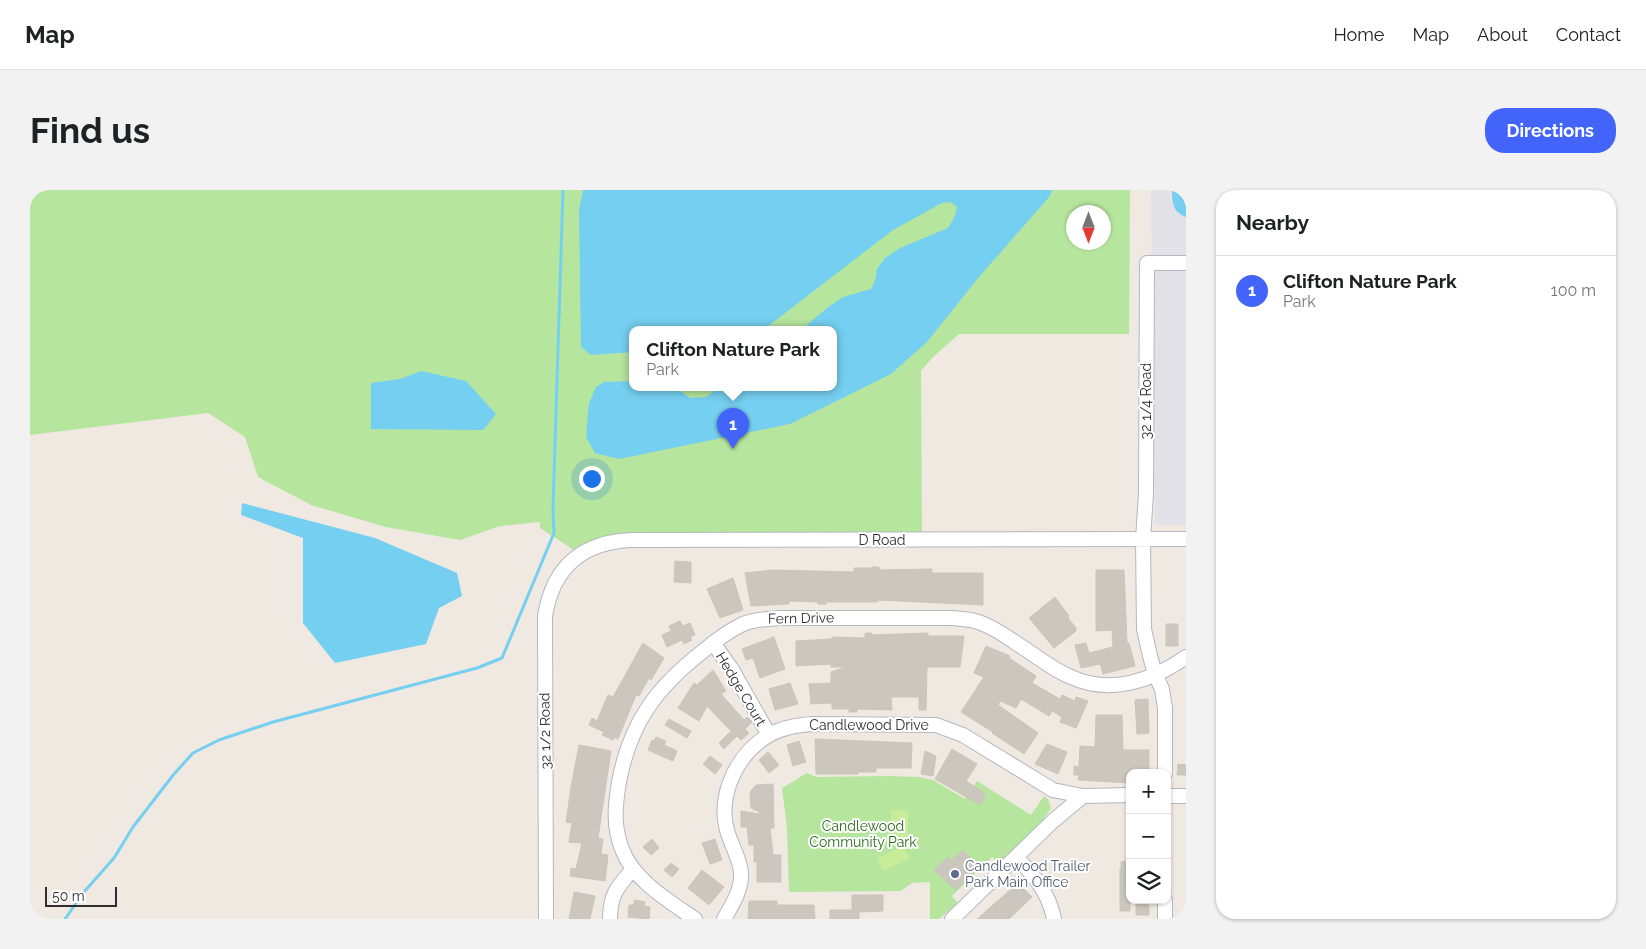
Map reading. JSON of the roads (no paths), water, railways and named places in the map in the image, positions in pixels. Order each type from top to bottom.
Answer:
[{"type":"street","name":"32 1/4 Road","points":[[1165,769],[1165,708],[1162,689],[1155,674],[1144,629],[1143,539],[1146,494],[1147,263],[1186,264]]},
{"type":"street","name":"D Road","points":[[580,554],[594,546],[614,541],[632,540],[1186,539]]},
{"type":"street","name":"32 1/2 Road","points":[[546,919],[545,616],[548,599],[557,579],[580,554]]},
{"type":"street","name":"Fern Drive","points":[[695,919],[650,885],[633,869],[622,849],[615,824],[616,799],[627,750],[646,710],[664,685],[678,671],[729,631],[759,619],[780,618],[952,618],[973,620],[990,627],[1062,673],[1085,683],[1098,685],[1120,686],[1144,680],[1173,667],[1186,658]]},
{"type":"street","name":"Hedge Court","points":[[713,643],[731,668],[769,735]]},
{"type":"street","name":"Candlewood Drive","points":[[724,919],[740,887],[741,873],[725,824],[724,808],[731,778],[741,761],[769,735],[799,725],[936,725],[963,735],[1053,790],[1083,796],[1126,795]]},
{"type":"street","points":[[952,919],[1053,821],[1083,796]]},
{"type":"street","points":[[1171,796],[1186,796]]},
{"type":"street","points":[[1016,857],[1031,872],[1042,887],[1051,906],[1054,919]]},
{"type":"street","points":[[610,919],[612,896],[633,869]]},
{"type":"street","points":[[1165,904],[1165,919]]},
{"type":"water","points":[[583,190],[1052,190],[1050,196],[979,277],[927,342],[891,374],[790,424],[619,459],[595,453],[586,437],[589,403],[596,387],[604,382],[629,381],[629,391],[680,391],[690,398],[706,397],[714,391],[837,391],[837,326],[806,326],[843,297],[871,289],[875,281],[877,269],[885,258],[900,248],[948,228],[954,218],[957,207],[950,202],[942,203],[893,230],[768,326],[629,326],[629,352],[591,355],[581,347],[579,210]]},
{"type":"water","points":[[1172,190],[1186,190],[1186,217],[1176,210],[1172,199]]},
{"type":"water","points":[[421,371],[466,381],[496,414],[483,430],[371,429],[371,383],[400,379]]},
{"type":"water","points":[[242,503],[375,538],[457,573],[462,596],[439,608],[426,644],[335,663],[303,623],[303,538],[241,515]]},
{"type":"waterway","points":[[65,919],[84,892],[114,858],[133,827],[174,774],[193,753],[219,740],[273,722],[477,668],[502,658],[554,533],[553,508],[563,190]]},
{"type":"place","name":"Clifton Nature Park","points":[[733,449]]},
{"type":"place","name":"Candlewood Trailer Park Main Office","points":[[955,874]]},
{"type":"park label","name":"Candlewood Community Park","points":[[863,834]]}]
